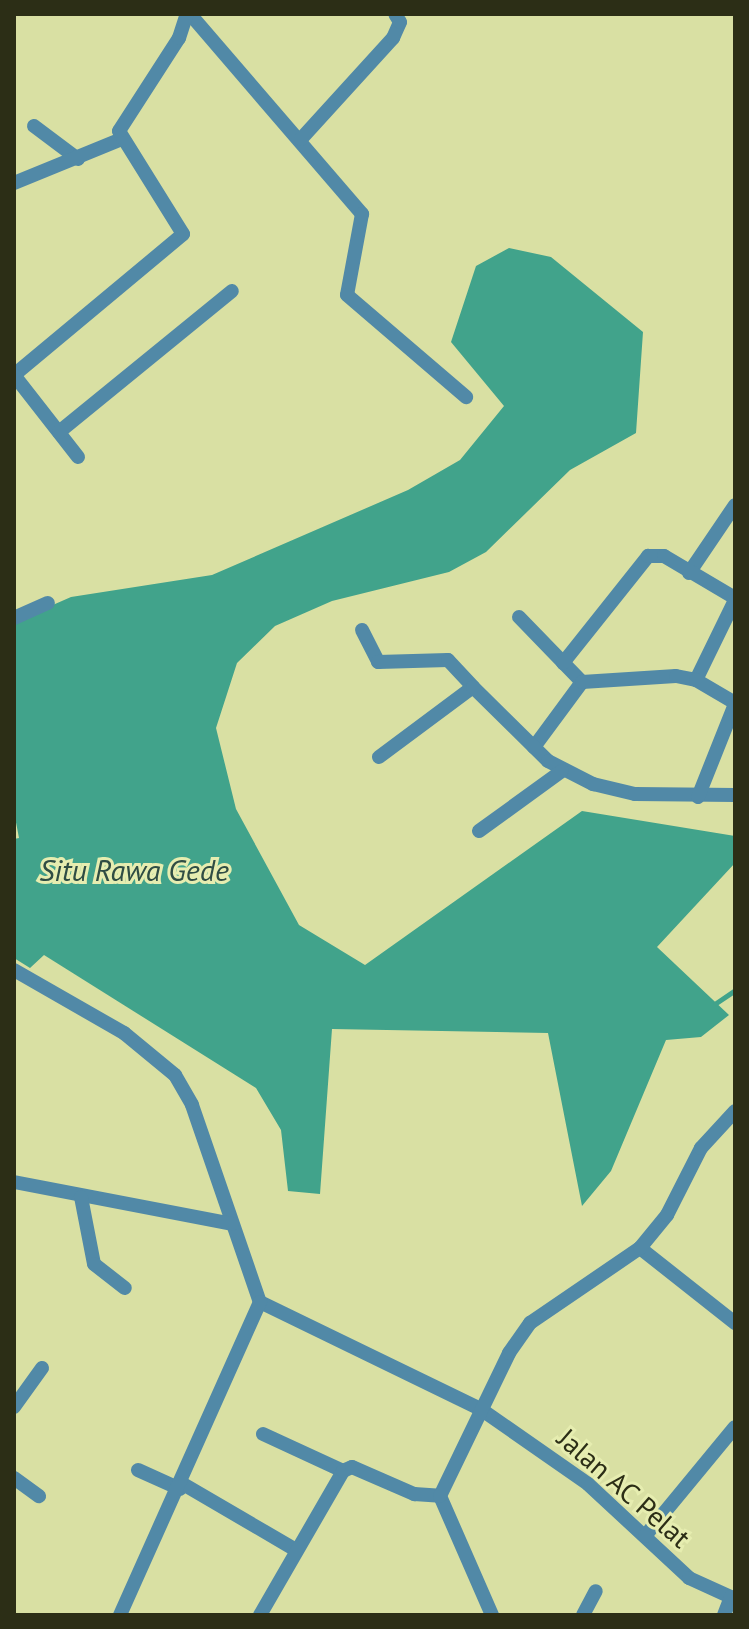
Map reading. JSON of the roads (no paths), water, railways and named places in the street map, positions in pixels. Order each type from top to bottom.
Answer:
[{"type":"street","points":[[78,457],[14,375],[183,234],[122,139],[122,123],[179,38],[188,14],[301,139],[363,217],[347,295],[466,397]]},
{"type":"street","points":[[301,139],[393,38],[400,22],[395,14]]},
{"type":"street","points":[[34,126],[78,159]]},
{"type":"street","points":[[14,183],[122,139]]},
{"type":"street","points":[[59,432],[232,291]]},
{"type":"street","points":[[689,573],[735,505]]},
{"type":"street","points":[[563,663],[648,556],[664,556],[735,599],[696,680]]},
{"type":"street","points":[[14,618],[48,603]]},
{"type":"street","points":[[519,617],[582,682]]},
{"type":"street","points":[[362,630],[378,662],[448,660],[562,771],[615,790],[698,797],[735,795]]},
{"type":"street","points":[[534,747],[582,682],[664,675],[696,680],[735,703],[698,797]]},
{"type":"street","points":[[379,757],[401,736],[473,687]]},
{"type":"street","points":[[479,831],[562,771]]},
{"type":"street","points":[[14,970],[124,1033],[175,1075],[192,1105],[260,1302],[182,1487],[124,1614]]},
{"type":"street","points":[[492,1615],[440,1496],[482,1410],[530,1323],[640,1248],[667,1215],[701,1148],[735,1111]]},
{"type":"street","points":[[14,1182],[232,1224]]},
{"type":"street","points":[[81,1197],[94,1264],[125,1288]]},
{"type":"street","points":[[640,1248],[735,1323]]},
{"type":"street","name":"Jalan AC Pelat","points":[[260,1302],[482,1410],[557,1460],[689,1578],[733,1598]]},
{"type":"street","points":[[14,1407],[42,1368]]},
{"type":"street","points":[[645,1536],[735,1427]]},
{"type":"street","points":[[263,1434],[343,1471]]},
{"type":"street","points":[[260,1615],[343,1471],[352,1467],[414,1494],[440,1496]]},
{"type":"street","points":[[138,1470],[182,1487],[296,1550]]},
{"type":"street","points":[[14,1478],[39,1496]]},
{"type":"street","points":[[583,1615],[596,1591]]},
{"type":"street","points":[[724,1615],[733,1598]]},
{"type":"water","name":"Situ Rawa Gede","points":[[509,248],[551,257],[643,332],[636,433],[570,470],[486,552],[449,572],[332,601],[275,626],[237,663],[216,728],[236,809],[299,925],[365,965],[582,811],[735,836],[735,863],[657,947],[729,1015],[701,1037],[666,1040],[611,1171],[582,1206],[548,1033],[332,1029],[320,1194],[288,1191],[281,1130],[256,1088],[44,955],[30,968],[14,958],[14,839],[19,838],[14,812],[14,622],[71,597],[212,575],[408,490],[460,460],[504,406],[451,342],[476,266]]},
{"type":"waterway","points":[[716,1003],[735,990]]}]
